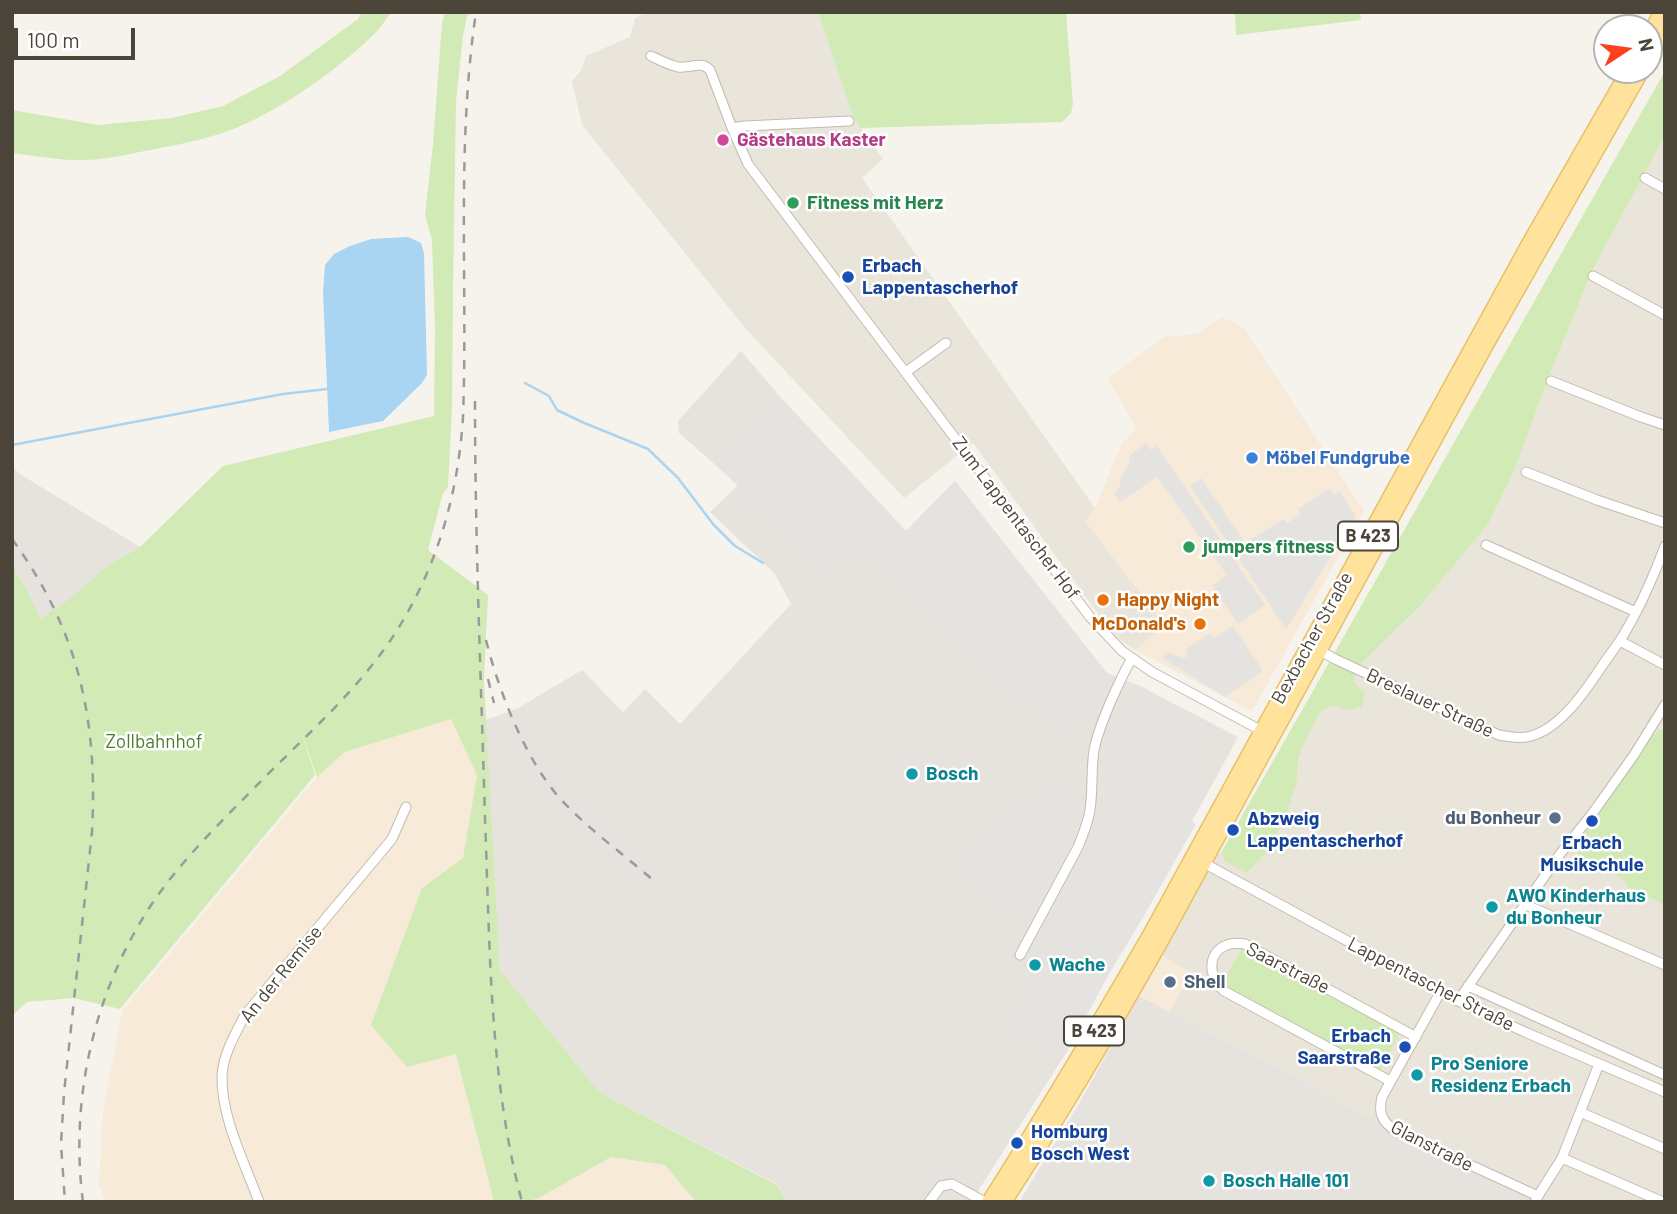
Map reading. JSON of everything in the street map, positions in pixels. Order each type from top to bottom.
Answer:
[{"type":"main road","name":"Bexbacher Straße","points":[[1004,1202],[1116,1021],[1198,860],[1530,242],[1621,84]]},
{"type":"main road","name":"Bexbacher Straße","points":[[1268,733],[1296,694],[1314,647],[1634,84]]},
{"type":"main road","name":"Bexbacher Straße","points":[[987,1202],[1025,1147],[1198,860]]},
{"type":"street","name":"Zum Lappentascher Hof","points":[[651,56],[677,67],[702,64],[707,66],[748,164],[1107,636],[1152,671],[1268,733]]},
{"type":"street","points":[[732,128],[849,121]]},
{"type":"street","points":[[1645,178],[1665,189]]},
{"type":"street","points":[[1593,276],[1665,315]]},
{"type":"street","points":[[906,372],[946,343]]},
{"type":"street","points":[[1551,380],[1665,425]]},
{"type":"street","points":[[1526,472],[1665,523]]},
{"type":"street","points":[[1486,545],[1636,612]]},
{"type":"street","name":"Breslauer Straße","points":[[1314,647],[1499,735],[1530,737],[1552,725],[1590,685],[1636,612],[1662,561],[1665,547]]},
{"type":"street","points":[[1620,641],[1665,665]]},
{"type":"street","points":[[1020,956],[1084,832],[1090,813],[1094,751],[1132,658]]},
{"type":"street","points":[[1458,1001],[1560,854],[1592,814],[1665,705]]},
{"type":"street","name":"An der Remise","points":[[259,1202],[226,1114],[222,1075],[230,1042],[245,1015],[392,839],[406,807]]},
{"type":"street","name":"Lappentascher Straße","points":[[1198,860],[1458,1001],[1665,1092]]},
{"type":"street","points":[[1526,905],[1665,965]]},
{"type":"street","name":"Saarstraße","points":[[1390,1081],[1224,991],[1212,973],[1211,967],[1216,953],[1227,944],[1245,944],[1416,1037]]},
{"type":"street","name":"Lappentascher Straße","points":[[1468,986],[1665,1075]]},
{"type":"street","name":"Glanstraße","points":[[1441,991],[1382,1097],[1381,1117],[1396,1131],[1536,1199]]},
{"type":"street","points":[[1536,1199],[1562,1158],[1599,1064]]},
{"type":"street","points":[[1580,1112],[1665,1149]]},
{"type":"street","points":[[1562,1158],[1663,1202]]},
{"type":"street","points":[[929,1202],[941,1186],[952,1184],[987,1202]]},
{"type":"shaded area","points":[[647,12],[818,12],[853,117],[883,159],[862,178],[1095,508],[1086,522],[1165,625],[1135,650],[1118,638],[1104,622],[973,443],[904,498],[746,329],[582,125],[572,81],[582,69],[586,56],[630,37],[635,18]]},
{"type":"shaded area","points":[[1665,136],[1665,1202],[1543,1202],[1412,1143],[1387,1130],[1372,1118],[1169,1012],[1191,974],[1161,955],[1213,859],[1222,851],[1224,860],[1297,780],[1298,761],[1321,711],[1333,705],[1346,709],[1352,681],[1359,666],[1421,605],[1489,523],[1514,471],[1592,271]]},
{"type":"shaded area","points":[[1222,317],[1244,328],[1364,511],[1252,711],[1135,650],[1165,625],[1086,522],[1095,508],[1122,443],[1137,429],[1108,378],[1164,337],[1198,334]]},
{"type":"shaded area","points":[[741,351],[783,400],[906,531],[955,481],[1107,673],[1140,686],[1238,737],[1066,1053],[971,1202],[788,1202],[777,1184],[600,1093],[500,970],[486,720],[518,708],[582,670],[623,712],[645,689],[680,724],[791,604],[775,574],[710,512],[738,485],[679,433],[678,421]]},
{"type":"shaded area","points":[[783,400],[906,531],[955,481],[1107,673],[1062,725],[851,535],[823,565],[719,468]]},
{"type":"shaded area","points":[[1146,443],[1151,450],[1157,446],[1265,605],[1238,624],[1212,586],[1227,575],[1157,477],[1120,502],[1114,494],[1121,486],[1119,482],[1130,461],[1129,456]]},
{"type":"shaded area","points":[[12,467],[140,547],[106,567],[76,599],[39,619],[12,564]]},
{"type":"shaded area","points":[[1201,478],[1245,543],[1284,519],[1287,523],[1301,515],[1298,509],[1330,488],[1334,495],[1340,491],[1356,517],[1286,629],[1190,486]]},
{"type":"shaded area","points":[[1233,626],[1263,671],[1225,697],[1162,658],[1166,652],[1184,658],[1188,656],[1185,650],[1210,633],[1215,638]]},
{"type":"shaded area","points":[[1140,686],[1205,723],[1189,762],[1204,791],[1190,820],[1196,824],[1092,1002],[1066,1053],[1017,1022],[1063,949],[1042,937],[1105,819],[1108,752]]},
{"type":"shaded area","points":[[451,719],[477,775],[463,859],[422,888],[456,1054],[494,1202],[106,1202],[99,1184],[103,1111],[122,1011],[317,777],[345,752]]},
{"type":"shaded area","name":"Bosch","points":[[1059,790],[1078,806],[1027,915],[971,865],[1032,799],[1038,804]]},
{"type":"shaded area","points":[[1161,955],[1192,973],[1169,1012],[1139,996]]},
{"type":"shaded area","points":[[1139,996],[1372,1118],[1387,1130],[1412,1143],[1543,1202],[1019,1202],[1080,1102]]},
{"type":"shaded area","points":[[611,1157],[665,1165],[696,1202],[519,1202],[537,1199]]},
{"type":"green space","points":[[362,12],[391,12],[374,34],[322,78],[246,124],[180,144],[95,159],[68,160],[12,153],[12,110],[98,125],[172,118],[223,106],[280,76],[358,19]]},
{"type":"green space","name":"Zollbahnhof","points":[[445,12],[468,12],[456,101],[452,407],[448,487],[443,493],[428,550],[488,595],[484,681],[500,970],[600,1093],[777,1185],[788,1202],[696,1202],[665,1165],[611,1157],[537,1199],[494,1202],[456,1054],[407,1067],[371,1025],[422,888],[463,858],[477,775],[451,719],[345,752],[317,777],[300,728],[315,775],[120,1009],[73,998],[27,1002],[12,1016],[12,564],[40,619],[71,598],[106,567],[140,547],[223,466],[434,416],[432,240],[425,215]]},
{"type":"green space","points":[[818,12],[1066,12],[1073,104],[1071,113],[1062,122],[861,128],[853,117]]},
{"type":"green space","points":[[1360,12],[1361,20],[1236,35],[1235,14]]},
{"type":"green space","points":[[1665,71],[1665,136],[1592,271],[1514,471],[1489,523],[1421,605],[1359,666],[1353,681],[1365,694],[1362,706],[1344,709],[1333,705],[1321,711],[1298,760],[1297,780],[1287,813],[1267,851],[1246,873],[1224,860],[1222,851],[1658,84],[1663,84]]},
{"type":"green space","points":[[1660,730],[1665,731],[1665,905],[1628,887],[1623,879],[1579,855],[1574,847],[1653,735]]},
{"type":"green space","points":[[1242,948],[1399,1034],[1380,1070],[1222,984]]},
{"type":"water","points":[[408,237],[421,243],[424,253],[427,375],[383,421],[329,432],[323,292],[325,265],[334,254],[350,246],[371,239]]},
{"type":"waterway","points":[[525,383],[549,396],[557,410],[648,449],[678,478],[713,524],[735,546],[763,563]]},
{"type":"waterway","points":[[12,445],[283,394],[327,389]]},
{"type":"railway","points":[[83,1202],[80,1121],[84,1081],[103,1003],[136,929],[158,895],[196,849],[330,712],[376,660],[420,589],[442,534],[456,477],[463,417],[464,164],[476,12]]},
{"type":"railway","points":[[475,401],[478,610],[493,1012],[503,1107],[522,1202]]},
{"type":"railway","points":[[12,539],[54,608],[68,643],[87,714],[91,752],[92,832],[61,1144],[65,1202]]},
{"type":"railway","points":[[486,640],[514,721],[545,779],[579,818],[653,880]]},
{"type":"railway","points":[[488,679],[494,703]]},
{"type":"place","name":"Gästehaus Kaster","points":[[723,140]]},
{"type":"place","name":"Fitness mit Herz","points":[[793,203]]},
{"type":"place","name":"Erbach Lappentascherhof","points":[[848,277]]},
{"type":"place","name":"Möbel Fundgrube","points":[[1252,458]]},
{"type":"place","name":"jumpers fitness","points":[[1189,547]]},
{"type":"place","name":"Happy Night","points":[[1103,600]]},
{"type":"place","name":"McDonald's","points":[[1200,624]]},
{"type":"place","name":"Bosch","points":[[912,774]]},
{"type":"place","name":"du Bonheur","points":[[1555,818]]},
{"type":"place","name":"Erbach Musikschule","points":[[1592,821]]},
{"type":"place","name":"Abzweig Lappentascherhof","points":[[1233,830]]},
{"type":"place","name":"AWO Kinderhaus du Bonheur","points":[[1492,907]]},
{"type":"place","name":"Wache","points":[[1035,965]]},
{"type":"place","name":"Shell","points":[[1170,982]]},
{"type":"place","name":"Erbach Saarstraße","points":[[1405,1047]]},
{"type":"place","name":"Pro Seniore Residenz Erbach","points":[[1417,1075]]},
{"type":"place","name":"Homburg Bosch West","points":[[1017,1143]]},
{"type":"place","name":"Bosch Halle 101","points":[[1209,1181]]}]
